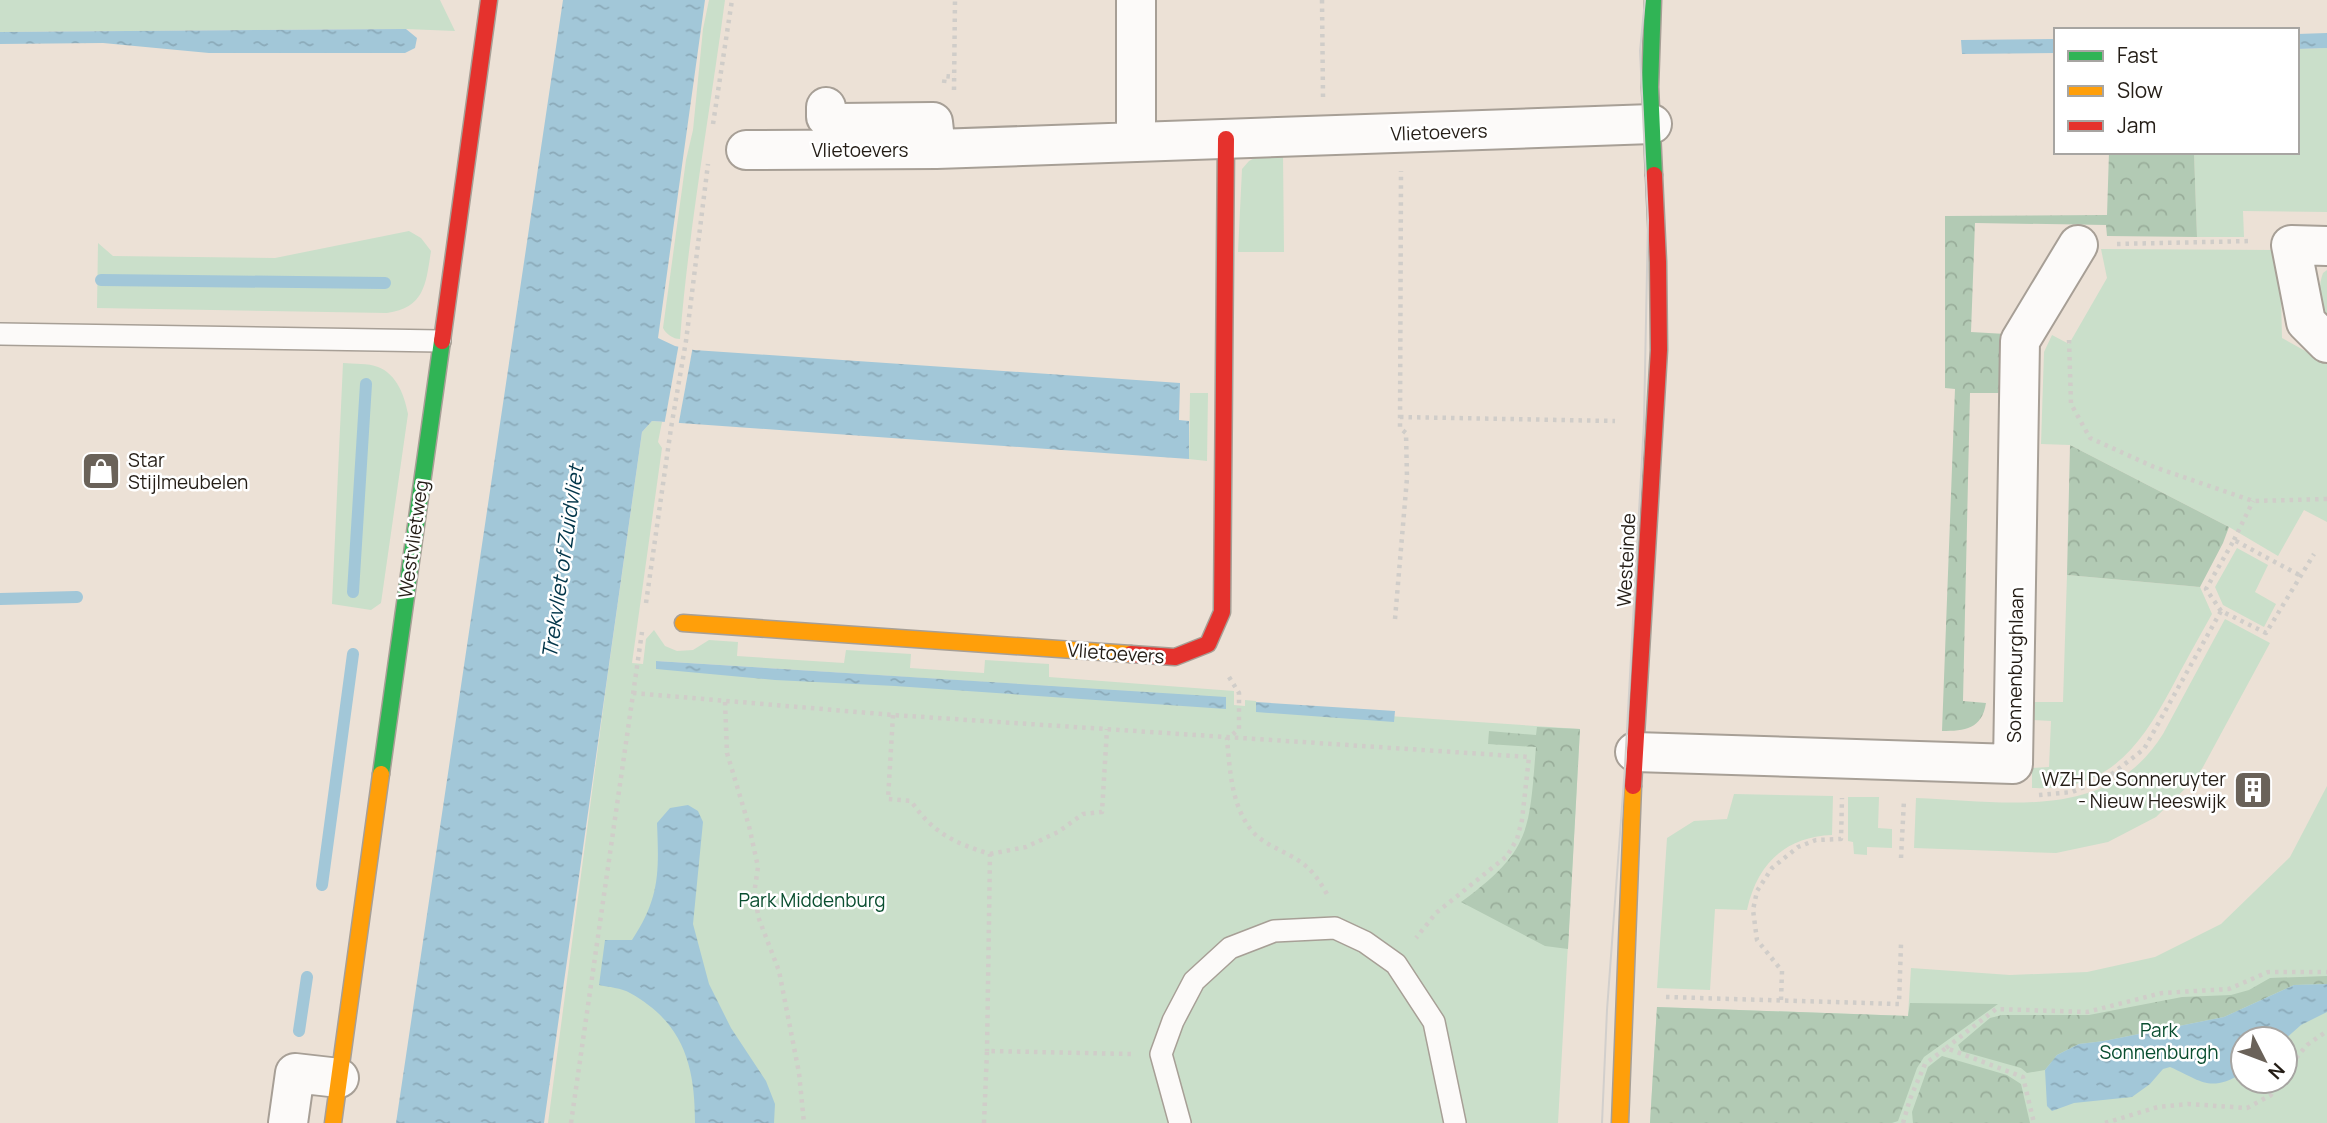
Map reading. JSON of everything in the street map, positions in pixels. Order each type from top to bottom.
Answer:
[{"type":"street","name":"Westvlietweg","points":[[333,1123],[489,0]]},
{"type":"street","points":[[1136,0],[1136,142]]},
{"type":"street","name":"Westeinde","points":[[1620,1123],[1635,752],[1659,348],[1656,186],[1649,43],[1653,0]]},
{"type":"street","points":[[826,107],[826,117],[839,123],[933,121],[945,149]]},
{"type":"street","name":"Vlietoevers","points":[[746,150],[945,149],[1652,124]]},
{"type":"street","name":"Vlietoevers","points":[[683,624],[1175,657],[1208,644],[1222,612],[1226,139]]},
{"type":"street","name":"Sonnenburghlaan","points":[[1635,752],[2013,764],[2021,341],[2078,245]]},
{"type":"street","points":[[2309,246],[2306,322],[2327,343]]},
{"type":"street","points":[[288,1123],[295,1073],[339,1078]]},
{"type":"lane","points":[[0,334],[440,341]]},
{"type":"lane","points":[[1180,1123],[1161,1054],[1173,1021],[1194,981],[1230,948],[1275,931],[1335,928],[1364,942],[1396,964],[1434,1022],[1455,1123]]},
{"type":"path","points":[[712,131],[732,0]]},
{"type":"path","points":[[945,149],[955,0]]},
{"type":"path","points":[[1322,0],[1323,136]]},
{"type":"path","points":[[1395,619],[1407,478],[1406,433],[1400,428],[1401,134]]},
{"type":"path","points":[[646,606],[686,341],[709,157]]},
{"type":"path","points":[[2078,245],[2272,241],[2309,246]]},
{"type":"path","points":[[2035,318],[2068,338],[2071,404],[2090,438],[2154,467],[2253,501],[2327,499]]},
{"type":"path","points":[[1400,417],[1655,422]]},
{"type":"path","points":[[2253,501],[2206,589],[2221,611],[2266,633],[2314,554]]},
{"type":"path","points":[[2234,540],[2301,576]]},
{"type":"path","points":[[2034,795],[2072,792],[2108,777],[2144,749],[2221,611]]},
{"type":"path","points":[[571,1123],[644,620]]},
{"type":"path","points":[[633,693],[893,715],[1529,757],[1522,820],[1517,839],[1507,856],[1436,913],[1396,964]]},
{"type":"path","points":[[1227,738],[1239,729],[1239,693]]},
{"type":"path","points":[[726,702],[727,753],[758,867],[754,894],[779,971],[799,1073],[804,1123]]},
{"type":"path","points":[[893,715],[888,799],[911,801],[920,815],[945,837],[959,845],[990,854],[1026,848],[1058,832],[1083,814],[1102,812],[1107,729]]},
{"type":"path","points":[[1227,738],[1231,779],[1239,809],[1253,832],[1302,863],[1318,878],[1331,902],[1335,928]]},
{"type":"path","points":[[1781,1000],[1782,971],[1757,940],[1753,910],[1757,891],[1772,868],[1798,847],[1816,840],[1841,839],[1842,789]]},
{"type":"path","points":[[1901,858],[1904,792]]},
{"type":"path","points":[[984,1123],[990,854]]},
{"type":"path","points":[[1627,996],[1899,1004],[1901,944]]},
{"type":"path","points":[[1903,1123],[1925,1063],[1996,1009],[2087,1012],[2162,993],[2229,989],[2268,972],[2327,972]]},
{"type":"path","points":[[2299,1054],[2307,1045],[2327,1031]]},
{"type":"path","points":[[1945,1048],[2024,1077],[2034,1123]]},
{"type":"path","points":[[987,1051],[1161,1054]]},
{"type":"path","points":[[2105,1123],[2158,1107],[2188,1104],[2246,1108],[2271,1095]]},
{"type":"green space","points":[[0,0],[440,0],[455,31],[406,29],[0,32]]},
{"type":"green space","points":[[709,0],[725,0],[694,211],[680,339],[677,339],[663,328],[686,160],[693,130],[703,29]]},
{"type":"green space","points":[[2327,48],[2327,212],[2243,211],[2244,237],[2197,237],[2194,154],[2299,154],[2299,49]]},
{"type":"green space","points":[[1262,154],[1283,154],[1284,252],[1238,252],[1242,169],[1249,161]]},
{"type":"green space","points":[[2109,154],[2194,154],[2197,237],[2107,236],[2106,225],[1975,223],[1971,332],[2006,334],[2005,393],[1970,393],[1963,701],[1986,703],[1981,718],[1971,727],[1942,731],[1955,389],[1945,388],[1945,216],[2107,215]]},
{"type":"green space","points":[[409,231],[421,238],[431,251],[421,292],[409,306],[400,310],[387,313],[97,308],[98,243],[113,256],[275,258]]},
{"type":"green space","points":[[2101,249],[2280,250],[2282,338],[2327,363],[2327,522],[2304,510],[2278,556],[2229,527],[2070,445],[2041,444],[2044,352],[2052,335],[2069,344],[2107,278]]},
{"type":"green space","points":[[2327,270],[2327,315],[2320,301],[2320,284],[2323,273]]},
{"type":"green space","points":[[343,363],[370,365],[385,370],[399,387],[408,414],[381,603],[371,610],[332,604]]},
{"type":"green space","points":[[1190,393],[1208,393],[1207,461],[1189,459]]},
{"type":"green space","name":"Park Middenburg","points":[[652,421],[662,422],[658,442],[662,448],[632,663],[643,664],[646,639],[654,630],[665,646],[677,651],[693,650],[709,640],[738,642],[737,656],[844,663],[846,650],[911,654],[910,668],[984,673],[985,660],[1049,664],[1049,677],[1234,691],[1234,705],[1245,706],[1245,700],[1256,701],[1257,707],[1580,729],[1558,1123],[548,1123],[642,432]],"holes":[[[656,661],[1192,695],[656,662]]]},
{"type":"green space","points":[[2070,445],[2229,527],[2200,587],[2067,575]]},
{"type":"green space","points":[[2237,548],[2268,565],[2255,592],[2276,604],[2264,627],[2223,605],[2215,587]]},
{"type":"green space","points":[[2067,575],[2200,587],[2212,614],[2159,711],[2132,748],[2100,774],[2081,782],[2058,787],[2032,788],[2032,768],[2049,767],[2051,721],[2033,720],[2034,702],[2063,702]]},
{"type":"green space","points":[[2225,619],[2270,643],[2203,767],[2195,779],[2156,817],[2108,842],[2056,853],[1914,848],[1916,798],[2019,803],[2084,794],[2114,782],[2140,762],[2163,734]]},
{"type":"green space","points":[[1537,727],[1580,729],[1568,949],[1545,946],[1461,902],[1502,868],[1514,852],[1528,819],[1536,747],[1488,744],[1489,731],[1536,735]]},
{"type":"green space","name":"Park Sonnenburgh","points":[[2327,786],[2327,1123],[1650,1123],[1657,1007],[1908,1016],[1911,968],[2010,975],[2087,972],[2155,957],[2221,924],[2290,857]]},
{"type":"green space","points":[[1734,794],[1833,796],[1832,835],[1800,841],[1775,856],[1758,880],[1747,910],[1715,909],[1710,990],[1657,988],[1667,838],[1694,821],[1727,819]]},
{"type":"green space","points":[[1848,797],[1879,797],[1878,828],[1892,829],[1892,848],[1867,847],[1867,855],[1854,854],[1853,842],[1848,841]]},
{"type":"green space","points":[[2327,976],[2327,984],[2294,985],[2224,1017],[2079,1044],[2057,1055],[2045,1070],[2027,1073],[2021,1068],[1961,1051],[1958,1045],[1990,1018],[2002,1015],[2089,1015],[2182,997],[2231,995],[2249,990],[2270,978]]},
{"type":"green space","points":[[1910,1003],[1998,1004],[1924,1057],[1917,1068],[1898,1121],[1650,1123],[1657,1007],[1908,1016]]},
{"type":"green space","points":[[1942,1056],[2007,1075],[2021,1084],[2030,1123],[1913,1123],[1912,1112],[1928,1067]]},
{"type":"water","name":"Trekvliet of Zuidvliet","points":[[563,0],[705,0],[658,338],[675,346],[694,350],[1180,383],[1179,420],[1189,421],[1189,459],[652,421],[642,432],[544,1123],[396,1123]]},
{"type":"water","points":[[406,29],[417,38],[415,48],[405,53],[209,53],[103,43],[0,44],[0,32]]},
{"type":"water","points":[[2327,33],[2327,48],[2299,49],[2299,34]]},
{"type":"water","points":[[2054,39],[2054,53],[1962,54],[1961,40]]},
{"type":"water","points":[[656,661],[1226,697],[1226,709],[775,680],[656,669]]},
{"type":"water","points":[[1256,702],[1395,711],[1394,722],[1256,712]]},
{"type":"water","points":[[688,805],[698,811],[703,822],[693,924],[709,984],[731,1028],[766,1081],[775,1104],[774,1123],[695,1123],[689,1065],[674,1032],[663,1018],[630,993],[599,985],[605,940],[632,940],[648,911],[656,884],[657,823],[670,808]]},
{"type":"water","points":[[2327,984],[2327,1012],[2299,1027],[2229,1025],[2229,1080],[2206,1083],[2170,1067],[2163,1069],[2150,1084],[2132,1097],[2074,1103],[2052,1111],[2047,1106],[2045,1070],[2057,1055],[2079,1044],[2224,1017],[2294,985]]},
{"type":"pier","points":[[679,343],[693,346],[678,427],[664,426]]},
{"type":"waterway","points":[[101,280],[385,283]]},
{"type":"waterway","points":[[353,592],[366,384]]},
{"type":"waterway","points":[[0,599],[77,597]]},
{"type":"waterway","points":[[322,885],[353,654]]},
{"type":"waterway","points":[[299,1031],[307,977]]},
{"type":"tram line","points":[[1602,1123],[1644,422],[1648,220],[1640,51],[1645,0]]},
{"type":"traffic: fast","points":[[1653,0],[1650,87],[1654,175]]},
{"type":"traffic: fast","points":[[381,774],[442,341]]},
{"type":"traffic: slow","points":[[683,623],[1131,654]]},
{"type":"traffic: slow","points":[[333,1123],[381,774]]},
{"type":"traffic: slow","points":[[1620,1123],[1633,786]]},
{"type":"traffic: jam","points":[[442,341],[489,0]]},
{"type":"traffic: jam","points":[[1131,654],[1175,657],[1208,644],[1222,612],[1226,139]]},
{"type":"traffic: jam","points":[[1633,786],[1659,350],[1654,175]]},
{"type":"place","name":"Star Stijlmeubelen","points":[[101,471]]},
{"type":"place","name":"WZH De Sonneruyter - Nieuw Heeswijk","points":[[2253,790]]}]
